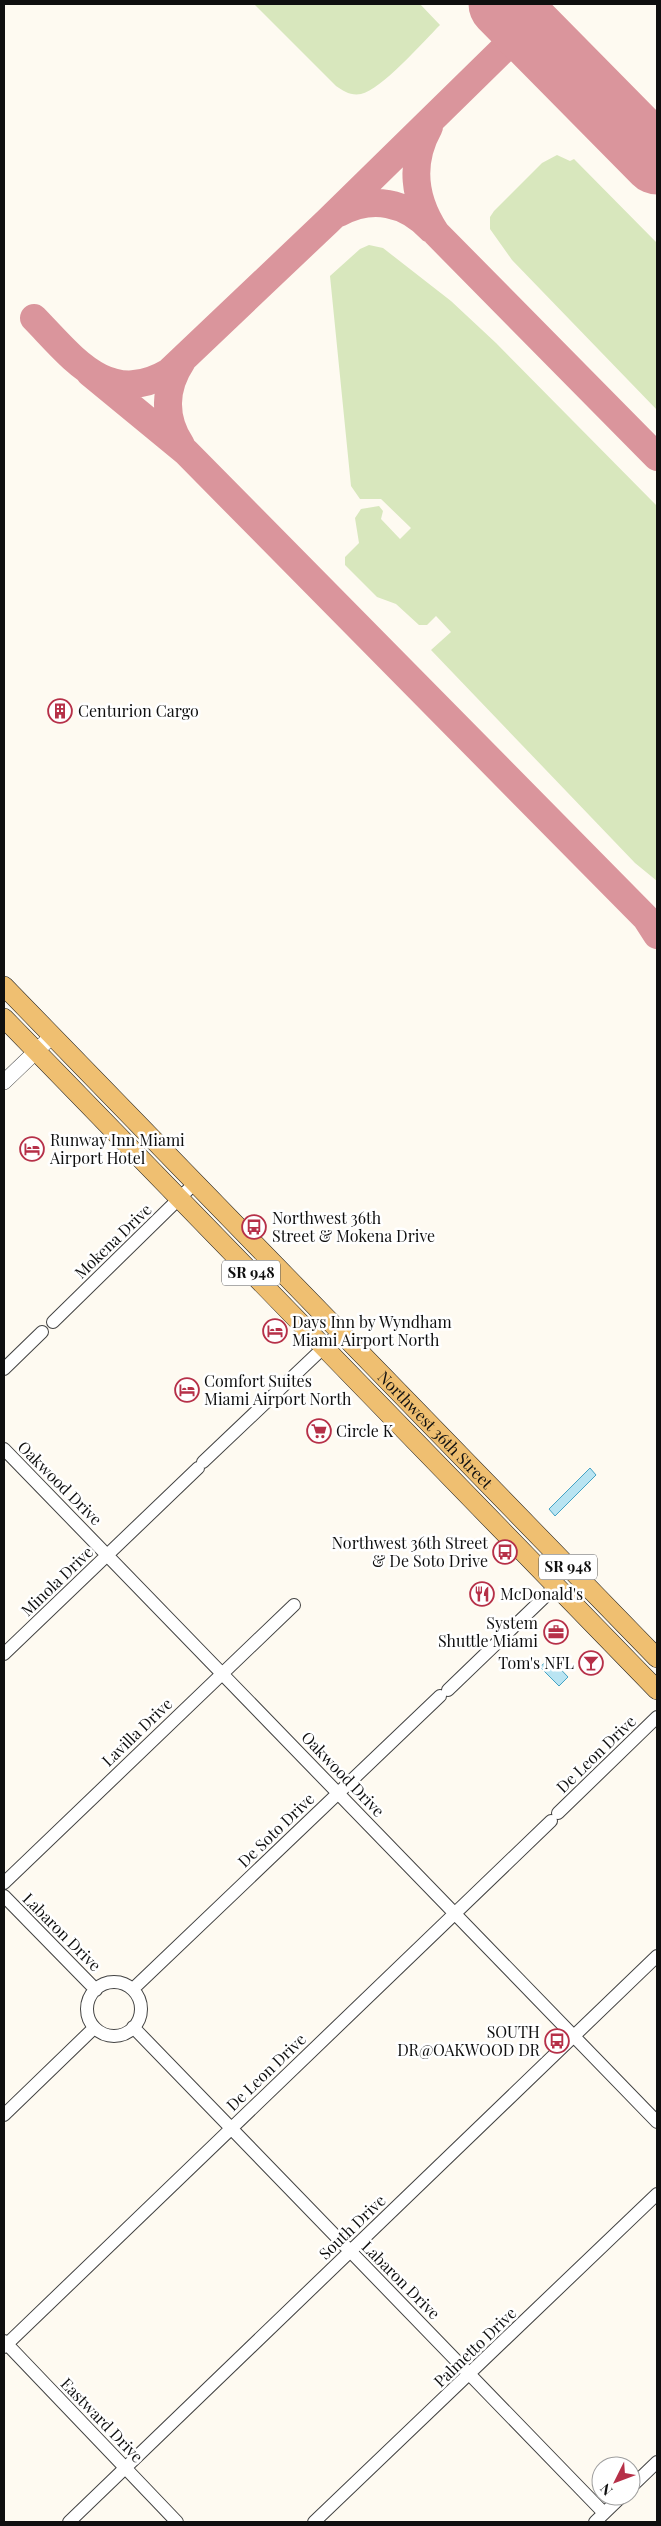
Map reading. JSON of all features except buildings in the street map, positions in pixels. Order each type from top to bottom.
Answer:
[{"type":"main road","name":"Northwest 36th Street","points":[[4,986],[657,1658]]},
{"type":"main road","name":"Northwest 36th Street","points":[[4,1018],[657,1690]]},
{"type":"main road","points":[[463,1492],[480,1476]]},
{"type":"main road","points":[[556,1586],[570,1584],[596,1608],[613,1613]]},
{"type":"street","points":[[4,1082],[52,1036]]},
{"type":"street","name":"Mokena Drive","points":[[53,1322],[195,1183]]},
{"type":"street","points":[[4,1369],[42,1332]]},
{"type":"street","name":"Minola Drive","points":[[4,1654],[340,1332]]},
{"type":"street","name":"Oakwood Drive","points":[[4,1449],[657,2122]]},
{"type":"street","name":"De Soto Drive","points":[[134,1988],[556,1586]]},
{"type":"street","name":"Lavilla Drive","points":[[4,1883],[294,1605]]},
{"type":"street","name":"De Leon Drive","points":[[5,2344],[657,1718]]},
{"type":"street","name":"Labaron Drive","points":[[4,1896],[96,1990]]},
{"type":"street","name":"South Drive","points":[[69,2522],[657,1956]]},
{"type":"street","points":[[119,1981],[134,1988],[140,1995],[142,2008],[141,2014],[133,2027],[114,2036],[104,2035],[94,2028],[87,2016],[87,2008],[96,1990],[108,1983],[119,1981]]},
{"type":"street","name":"Labaron Drive","points":[[133,2027],[471,2374],[599,2518]]},
{"type":"street","points":[[4,2115],[94,2028]]},
{"type":"street","name":"Palmetto Drive","points":[[314,2522],[471,2374],[657,2194]]},
{"type":"street","name":"Eastward Drive","points":[[5,2344],[177,2522]]},
{"type":"street","points":[[641,2477],[657,2462]]},
{"type":"street","points":[[599,2518],[612,2506]]},
{"type":"green space","points":[[254,4],[420,4],[440,25],[380,84],[361,94],[351,94],[336,86]]},
{"type":"green space","points":[[557,155],[570,161],[574,159],[657,243],[657,410],[512,260],[490,229],[490,217],[494,211],[542,163]]},
{"type":"green space","points":[[369,245],[383,248],[451,301],[496,343],[657,506],[657,881],[635,863],[431,650],[451,632],[436,616],[427,625],[419,625],[396,604],[377,597],[345,565],[345,557],[359,543],[355,518],[361,509],[379,506],[383,511],[381,519],[400,539],[411,528],[381,499],[360,499],[351,486],[330,276],[360,249]]},
{"type":"water","points":[[590,1468],[596,1475],[555,1516],[549,1509]]},
{"type":"water","points":[[550,1658],[568,1677],[559,1686],[540,1667]]},
{"type":"taxiway","points":[[511,12],[520,4]]},
{"type":"taxiway","points":[[34,318],[78,362],[93,373],[110,381],[128,384],[147,382],[169,372],[328,221],[526,27]]},
{"type":"taxiway","points":[[429,127],[419,154],[417,181],[423,208],[436,233],[657,457]]},
{"type":"taxiway","points":[[339,213],[351,207],[364,204],[388,204],[400,207],[411,213],[431,229]]},
{"type":"taxiway","points":[[181,445],[171,424],[168,403],[172,382],[182,361]]},
{"type":"taxiway","points":[[90,373],[186,452],[646,918],[657,935]]},
{"type":"runway","points":[[503,4],[657,160]]},
{"type":"place","name":"Centurion Cargo","points":[[60,711]]},
{"type":"place","name":"Runway Inn Miami Airport Hotel","points":[[32,1149]]},
{"type":"place","name":"Northwest 36th Street & Mokena Drive","points":[[254,1227]]},
{"type":"place","name":"Days Inn by Wyndham Miami Airport North","points":[[275,1331]]},
{"type":"place","name":"Comfort Suites Miami Airport North","points":[[187,1390]]},
{"type":"place","name":"Circle K","points":[[319,1431]]},
{"type":"place","name":"Northwest 36th Street & De Soto Drive","points":[[505,1552]]},
{"type":"place","name":"McDonald's","points":[[482,1594]]},
{"type":"place","name":"System Shuttle Miami","points":[[556,1632]]},
{"type":"place","name":"Tom's NFL","points":[[591,1663]]},
{"type":"place","name":"SOUTH DR@OAKWOOD DR","points":[[557,2041]]}]
